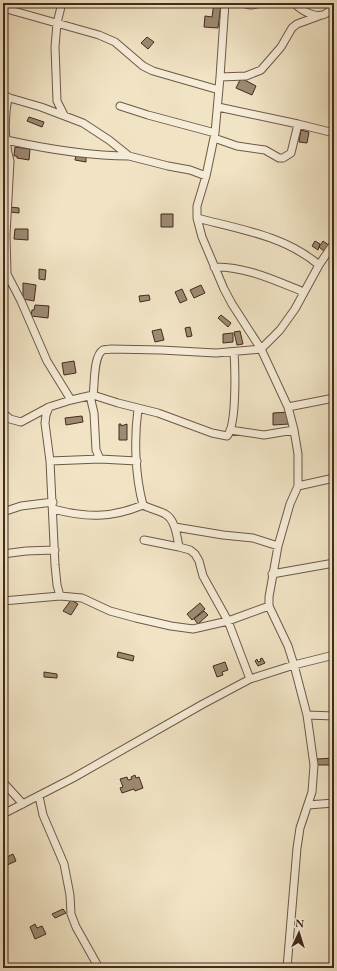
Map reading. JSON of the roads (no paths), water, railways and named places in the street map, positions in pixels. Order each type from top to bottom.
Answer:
[{"type":"street","points":[[62,3],[57,23],[54,47],[57,101],[64,115]]},
{"type":"street","points":[[225,3],[218,107],[206,176],[197,206],[197,218],[202,237],[214,267],[232,304],[261,349],[288,407],[298,454],[298,486],[290,504],[278,546],[268,597],[269,606],[288,646],[294,665],[307,715],[314,764],[314,777],[308,805],[300,828],[297,848],[287,968]]},
{"type":"street","points":[[241,3],[251,5],[262,3]]},
{"type":"street","points":[[294,3],[300,9],[319,16]]},
{"type":"street","points":[[220,77],[246,76],[261,70],[281,47],[292,28],[297,24],[328,12],[334,4]]},
{"type":"street","points":[[3,8],[80,29],[109,39],[143,66],[153,71],[219,90]]},
{"type":"street","points":[[71,400],[47,361],[21,301],[7,274],[5,252],[10,161],[5,153],[6,96],[83,122],[129,156]]},
{"type":"street","points":[[53,111],[57,101]]},
{"type":"street","points":[[120,106],[214,136],[237,146],[260,149],[279,158],[284,158],[291,153],[298,124]]},
{"type":"street","points":[[218,107],[334,133]]},
{"type":"street","points":[[6,140],[57,150],[109,156],[129,156],[190,170],[206,176]]},
{"type":"street","points":[[197,218],[287,244],[308,256],[319,265]]},
{"type":"street","points":[[100,459],[96,450],[94,413],[91,395],[96,363],[98,356],[103,350],[234,352],[261,349],[280,330],[295,309],[319,265],[333,247]]},
{"type":"street","points":[[214,267],[225,267],[245,271],[304,292]]},
{"type":"street","points":[[3,290],[7,274]]},
{"type":"street","points":[[3,413],[10,419],[21,422],[49,408],[91,395],[138,409],[158,413],[212,433],[227,436],[230,430],[234,398],[234,352]]},
{"type":"street","points":[[288,407],[334,398]]},
{"type":"street","points":[[49,408],[45,423],[50,461],[57,585],[60,596]]},
{"type":"street","points":[[138,409],[136,433],[137,461],[143,505],[149,509],[165,514],[168,517],[175,527],[179,547]]},
{"type":"street","points":[[230,430],[264,435],[294,430]]},
{"type":"street","points":[[50,461],[100,459],[137,461]]},
{"type":"street","points":[[298,486],[334,478]]},
{"type":"street","points":[[3,512],[21,506],[53,505],[69,513],[85,515],[114,515],[143,505]]},
{"type":"street","points":[[175,527],[198,532],[253,538],[278,546]]},
{"type":"street","points":[[144,540],[190,550],[195,554],[199,561],[203,576],[228,621],[250,680]]},
{"type":"street","points":[[3,554],[26,551],[55,550]]},
{"type":"street","points":[[272,574],[334,562]]},
{"type":"street","points":[[3,601],[60,596],[82,598],[110,611],[171,626],[193,629],[228,621],[269,606]]},
{"type":"street","points":[[3,814],[203,704],[250,680],[294,665],[334,655]]},
{"type":"street","points":[[307,715],[334,716]]},
{"type":"street","points":[[3,782],[23,804]]},
{"type":"street","points":[[38,796],[43,815],[64,864],[70,895],[71,914],[76,927],[99,968]]},
{"type":"street","points":[[308,805],[334,803]]}]
